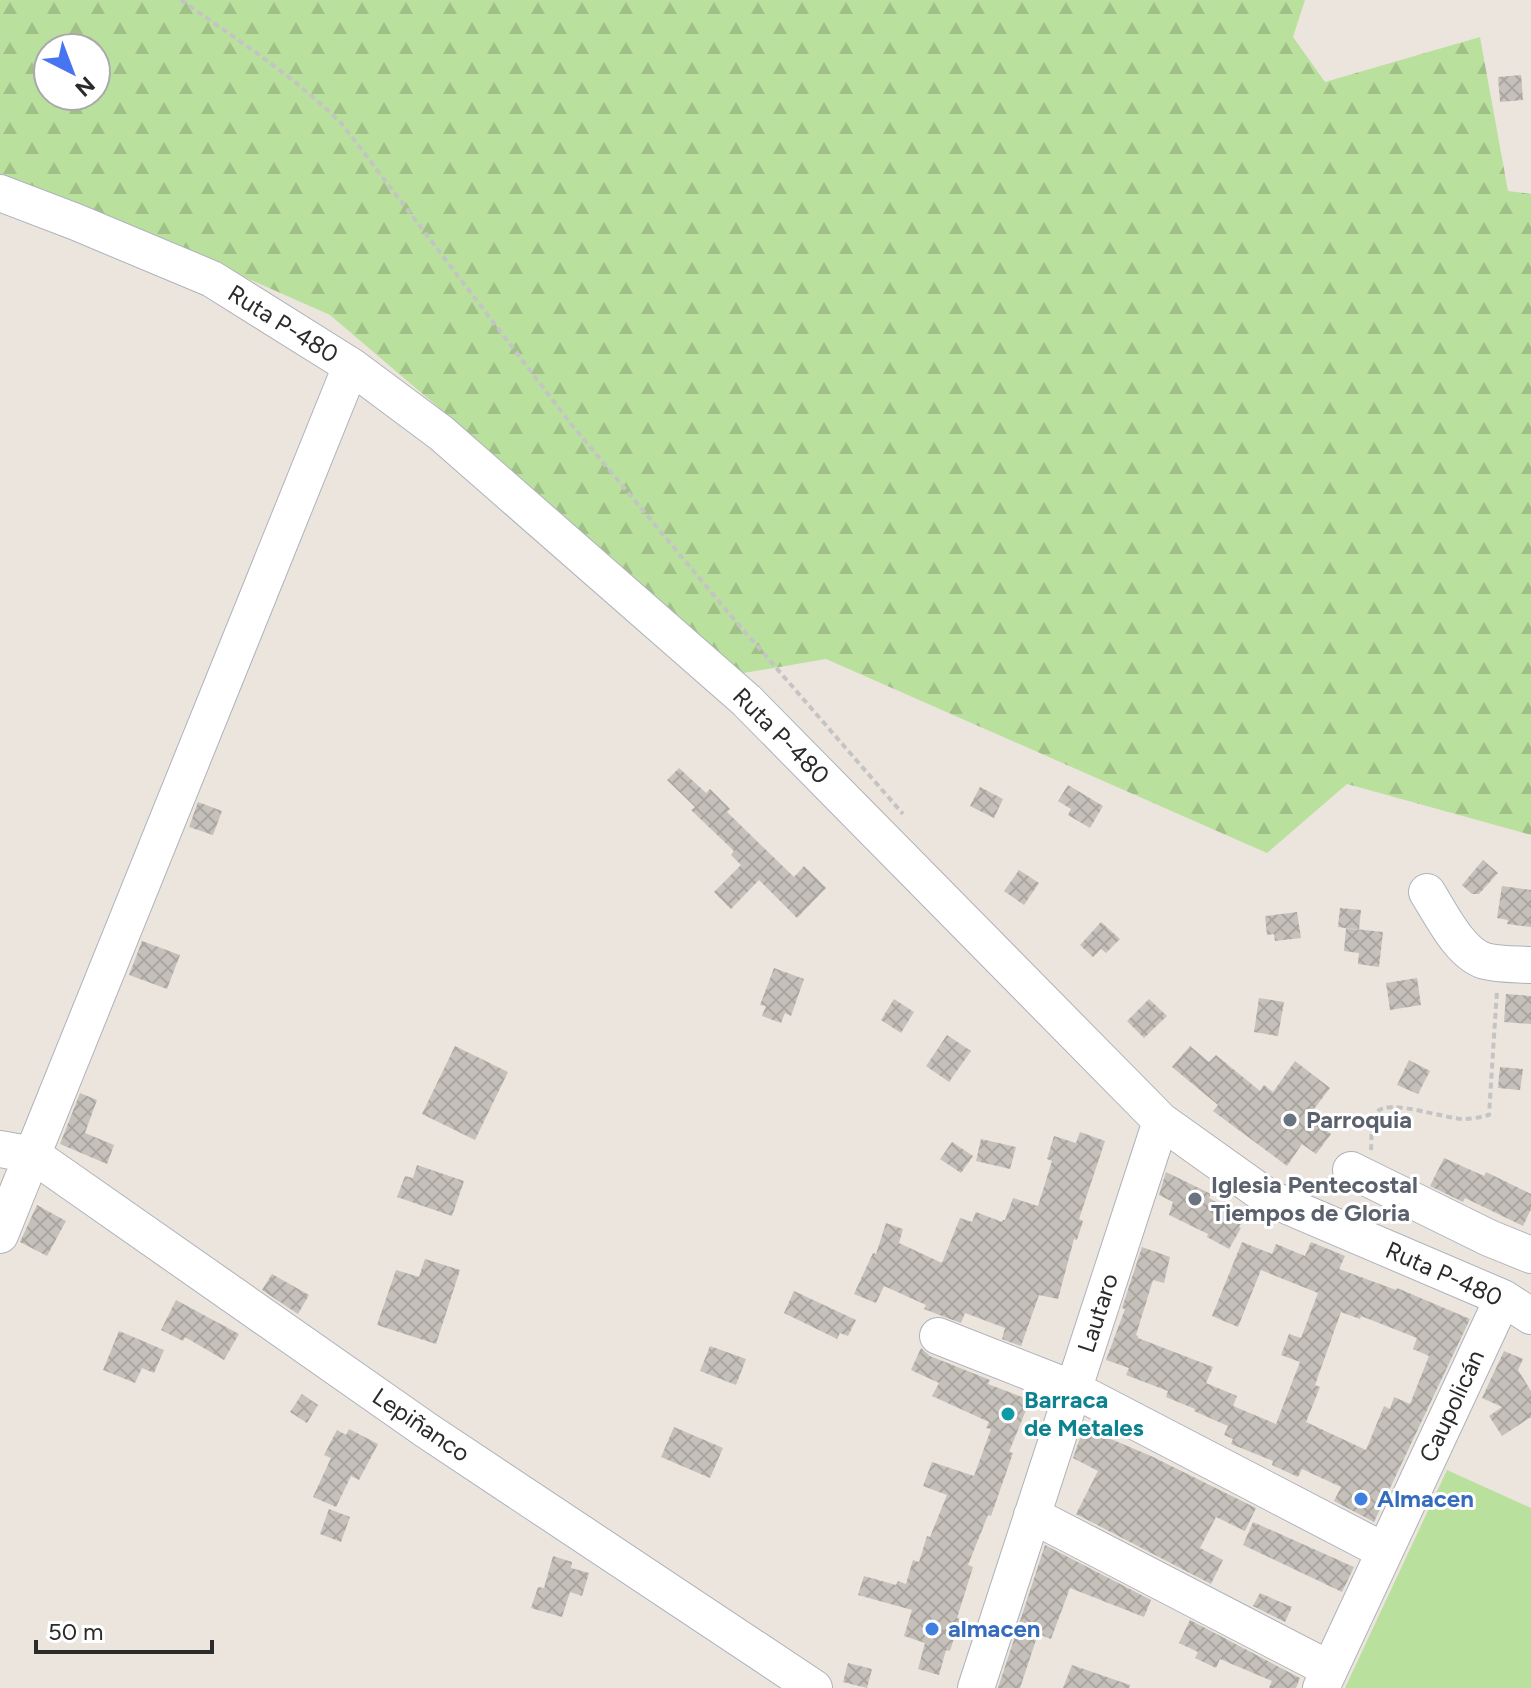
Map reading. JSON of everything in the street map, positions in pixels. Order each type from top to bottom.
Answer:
[{"type":"street","name":"Ruta P-480","points":[[0,193],[212,279],[351,366],[441,433],[746,700],[1161,1121],[1269,1198],[1517,1307]]},
{"type":"street","points":[[0,1235],[16,1152],[351,366]]},
{"type":"street","points":[[1427,892],[1456,937],[1470,952],[1482,960],[1515,964]]},
{"type":"street","name":"Lautaro","points":[[976,1688],[1161,1121]]},
{"type":"street","name":"Lepiñanco","points":[[16,1152],[814,1688]]},
{"type":"street","points":[[1359,1174],[1489,1238],[1531,1255]]},
{"type":"street","name":"Caupolicán","points":[[1325,1678],[1384,1551],[1517,1307]]},
{"type":"street","points":[[938,1336],[1073,1389],[1384,1551]]},
{"type":"street","points":[[1032,1515],[1325,1678]]},
{"type":"path","points":[[181,0],[322,103],[342,124],[571,424],[906,818]]},
{"type":"path","points":[[1359,1174],[1374,1119],[1384,1107],[1397,1106],[1467,1120],[1489,1115],[1515,964]]},
{"type":"green space","points":[[0,0],[1305,0],[1293,37],[1325,82],[1480,37],[1508,191],[1531,194],[1531,835],[1347,784],[1267,853],[826,659],[738,674],[330,315],[208,261],[0,190]]},
{"type":"green space","points":[[1447,1470],[1531,1508],[1531,1688],[1345,1688]]},
{"type":"building","points":[[1521,75],[1523,100],[1500,102],[1498,77]]},
{"type":"building","points":[[679,768],[706,793],[710,789],[730,809],[727,812],[794,877],[804,866],[826,888],[797,918],[759,880],[731,909],[714,892],[741,865],[731,855],[734,851],[691,810],[695,807],[667,780]]},
{"type":"building","points":[[1068,785],[1103,806],[1090,828],[1068,815],[1071,809],[1058,801]]},
{"type":"building","points":[[980,787],[1003,799],[994,818],[970,806]]},
{"type":"building","points":[[198,802],[222,811],[213,835],[189,827]]},
{"type":"building","points":[[1483,860],[1498,873],[1479,894],[1472,894],[1462,885]]},
{"type":"building","points":[[1019,870],[1039,883],[1024,905],[1004,891]]},
{"type":"building","points":[[1502,886],[1531,890],[1531,927],[1507,924],[1508,920],[1497,918]]},
{"type":"building","points":[[1340,908],[1361,910],[1359,930],[1338,927]]},
{"type":"building","points":[[1297,912],[1301,938],[1275,941],[1274,934],[1267,935],[1265,916]]},
{"type":"building","points":[[1101,922],[1120,939],[1106,953],[1101,949],[1093,957],[1080,945]]},
{"type":"building","points":[[1346,928],[1383,932],[1379,967],[1358,964],[1359,953],[1344,951]]},
{"type":"building","points":[[142,941],[180,955],[167,989],[129,975]]},
{"type":"building","points":[[774,968],[804,979],[791,1016],[785,1013],[781,1023],[762,1016],[766,1006],[760,1005]]},
{"type":"building","points":[[1417,978],[1421,1005],[1390,1010],[1386,983]]},
{"type":"building","points":[[1506,994],[1531,996],[1531,1024],[1504,1022]]},
{"type":"building","points":[[1259,998],[1284,1002],[1278,1036],[1254,1032]]},
{"type":"building","points":[[894,999],[914,1012],[901,1033],[881,1020]]},
{"type":"building","points":[[1149,999],[1167,1016],[1144,1038],[1127,1021]]},
{"type":"building","points":[[947,1035],[971,1051],[949,1082],[926,1066]]},
{"type":"building","points":[[455,1046],[508,1072],[475,1140],[422,1114]]},
{"type":"building","points":[[1190,1046],[1209,1062],[1216,1055],[1260,1091],[1264,1085],[1273,1092],[1295,1061],[1330,1088],[1308,1117],[1331,1134],[1316,1154],[1302,1144],[1287,1166],[1213,1111],[1218,1105],[1172,1067]]},
{"type":"building","points":[[1409,1060],[1430,1071],[1418,1094],[1397,1085]]},
{"type":"building","points":[[1500,1067],[1523,1069],[1520,1090],[1498,1088]]},
{"type":"building","points":[[80,1093],[97,1100],[85,1133],[114,1145],[107,1164],[60,1144]]},
{"type":"building","points":[[1080,1132],[1105,1141],[1079,1219],[1083,1221],[1077,1240],[1074,1239],[1058,1299],[1039,1295],[1021,1346],[1002,1339],[1005,1328],[965,1313],[961,1323],[924,1309],[926,1305],[884,1286],[876,1303],[854,1294],[873,1253],[876,1254],[886,1223],[903,1229],[899,1243],[942,1263],[960,1218],[972,1222],[976,1212],[1002,1222],[1013,1198],[1038,1206],[1052,1161],[1047,1159],[1054,1136],[1076,1143]]},
{"type":"building","points":[[981,1139],[1016,1147],[1010,1169],[976,1161]]},
{"type":"building","points":[[952,1142],[973,1156],[961,1173],[940,1159]]},
{"type":"building","points":[[1444,1158],[1484,1176],[1486,1172],[1531,1194],[1531,1209],[1523,1226],[1465,1198],[1463,1202],[1430,1186]]},
{"type":"building","points":[[417,1165],[464,1181],[452,1216],[397,1197],[405,1176],[413,1178]]},
{"type":"building","points":[[1166,1172],[1211,1194],[1209,1198],[1244,1218],[1229,1249],[1207,1237],[1208,1234],[1169,1215],[1173,1202],[1159,1195]]},
{"type":"building","points":[[37,1205],[66,1221],[47,1256],[20,1242]]},
{"type":"building","points":[[1242,1242],[1272,1254],[1276,1244],[1305,1256],[1311,1242],[1345,1256],[1339,1269],[1397,1288],[1470,1319],[1374,1522],[1334,1501],[1341,1487],[1302,1469],[1298,1477],[1272,1465],[1273,1461],[1231,1444],[1233,1439],[1224,1435],[1228,1426],[1166,1397],[1168,1391],[1126,1375],[1129,1368],[1106,1360],[1125,1309],[1122,1308],[1142,1247],[1170,1257],[1164,1283],[1153,1280],[1136,1335],[1213,1367],[1206,1383],[1237,1396],[1233,1406],[1276,1424],[1300,1362],[1281,1355],[1289,1334],[1301,1338],[1318,1293],[1261,1270],[1238,1327],[1212,1316]],"holes":[[[1341,1312],[1360,1319],[1361,1316],[1417,1338],[1413,1349],[1429,1356],[1410,1404],[1394,1397],[1390,1409],[1384,1406],[1366,1450],[1306,1422],[1320,1387],[1315,1385]]]},
{"type":"building","points":[[425,1259],[460,1270],[436,1344],[377,1325],[396,1270],[419,1277]]},
{"type":"building","points":[[272,1274],[309,1295],[298,1314],[262,1290]]},
{"type":"building","points":[[794,1291],[856,1320],[848,1336],[840,1333],[837,1339],[784,1313]]},
{"type":"building","points":[[176,1300],[239,1334],[224,1360],[185,1337],[183,1341],[161,1330]]},
{"type":"building","points":[[119,1331],[164,1350],[154,1373],[142,1368],[135,1383],[103,1370]]},
{"type":"building","points":[[710,1346],[746,1359],[736,1385],[700,1371]]},
{"type":"building","points":[[921,1348],[930,1356],[990,1380],[988,1384],[1030,1400],[1009,1452],[1013,1453],[991,1516],[988,1515],[968,1565],[973,1567],[957,1618],[960,1619],[939,1675],[918,1669],[925,1643],[904,1636],[912,1610],[858,1595],[864,1576],[896,1585],[898,1581],[906,1584],[913,1560],[919,1562],[927,1536],[930,1537],[947,1495],[923,1486],[932,1462],[974,1476],[991,1429],[986,1428],[989,1422],[932,1396],[939,1383],[911,1370]]},
{"type":"building","points":[[1504,1351],[1523,1359],[1518,1370],[1531,1391],[1531,1417],[1502,1436],[1489,1416],[1502,1407],[1482,1398]]},
{"type":"building","points":[[302,1394],[318,1405],[307,1423],[290,1412]]},
{"type":"building","points":[[1086,1421],[1109,1432],[1106,1437],[1256,1508],[1245,1531],[1216,1517],[1200,1548],[1223,1560],[1211,1584],[1076,1514],[1098,1471],[1073,1458]]},
{"type":"building","points":[[674,1427],[723,1448],[710,1478],[661,1457]]},
{"type":"building","points":[[349,1429],[378,1444],[359,1480],[351,1476],[336,1507],[313,1497],[331,1458],[324,1455],[337,1430],[346,1435]]},
{"type":"building","points":[[329,1509],[350,1517],[341,1542],[320,1534]]},
{"type":"building","points":[[1253,1522],[1354,1567],[1342,1592],[1243,1545]]},
{"type":"building","points":[[1045,1545],[1151,1600],[1144,1617],[1070,1588],[1051,1639],[1038,1634],[1020,1688],[998,1688]]},
{"type":"building","points":[[553,1556],[572,1562],[571,1568],[589,1573],[582,1596],[570,1592],[562,1617],[531,1608],[538,1587],[544,1588]]},
{"type":"building","points":[[1260,1593],[1292,1607],[1285,1622],[1253,1606]]},
{"type":"building","points":[[1190,1620],[1300,1678],[1296,1688],[1269,1688],[1272,1681],[1220,1659],[1216,1668],[1195,1658],[1198,1652],[1179,1643]]},
{"type":"building","points":[[848,1663],[872,1669],[867,1688],[843,1682]]},
{"type":"building","points":[[1072,1665],[1130,1685],[1129,1688],[1063,1688]]},
{"type":"place","name":"Parroquia","points":[[1290,1120]]},
{"type":"place","name":"Iglesia Pentecostal Tiempos de Gloria","points":[[1195,1199]]},
{"type":"place","name":"Barraca de Metales","points":[[1008,1414]]},
{"type":"place","name":"Almacen","points":[[1361,1499]]},
{"type":"place","name":"almacen","points":[[932,1629]]}]
